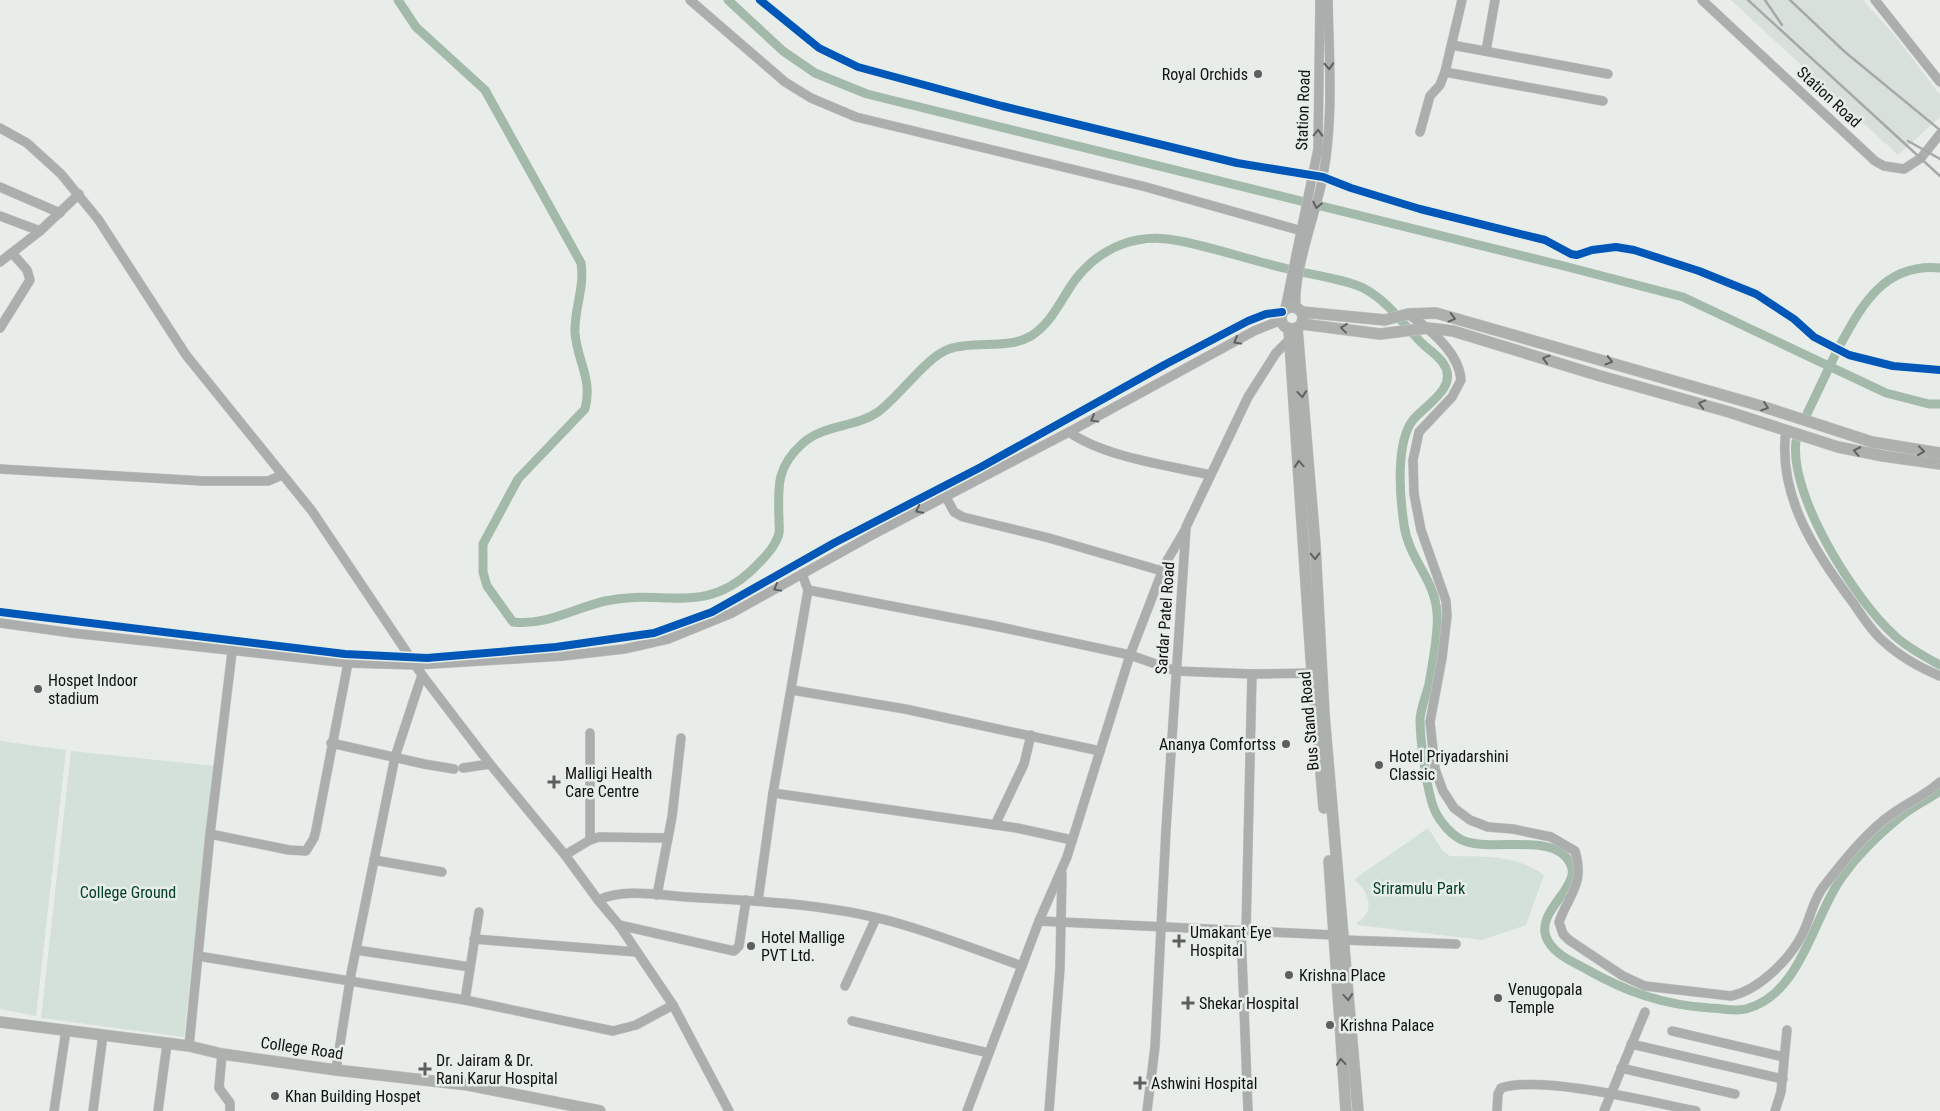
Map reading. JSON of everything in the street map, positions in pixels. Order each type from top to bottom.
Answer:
[{"type":"main road","points":[[1940,453],[1872,442],[1752,403],[1436,314],[1406,315],[1385,320],[1289,312],[1294,330],[1385,334],[1424,328],[1453,331],[1838,447],[1940,464]]},
{"type":"main road","name":"Bus Stand Road","points":[[1289,312],[1304,318],[1294,330],[1314,545],[1317,673],[1338,938],[1346,1111]]},
{"type":"main road","name":"Bus Stand Road","points":[[1338,938],[1358,1111]]},
{"type":"main road","name":"College Road","points":[[0,1022],[189,1046],[222,1054],[336,1070],[468,1085],[600,1111]]},
{"type":"street","points":[[690,0],[785,82],[811,98],[841,111],[882,124],[1306,226]]},
{"type":"street","points":[[760,0],[819,48],[858,67],[1002,106],[1219,158],[1318,179],[1420,209],[1545,240],[1571,254],[1577,255],[1592,250],[1616,247],[1667,260],[1756,294],[1794,319],[1814,337],[1849,354],[1893,366],[1940,370]]},
{"type":"street","name":"Station Road","points":[[1318,179],[1320,0]]},
{"type":"street","name":"Station Road","points":[[1318,179],[1331,99],[1328,0]]},
{"type":"street","points":[[1420,132],[1430,96],[1446,72],[1462,0]]},
{"type":"street","points":[[1486,51],[1495,0]]},
{"type":"street","name":"Station Road","points":[[1702,0],[1875,161],[1884,166],[1904,169],[1921,158],[1940,134]]},
{"type":"street","points":[[1875,0],[1940,82]]},
{"type":"street","points":[[1452,45],[1608,74]]},
{"type":"street","points":[[1446,72],[1604,101]]},
{"type":"street","points":[[0,128],[26,143],[79,194],[118,247],[186,355],[312,511],[422,675],[490,764],[565,855],[619,925],[673,1005],[729,1111]]},
{"type":"street","points":[[1289,312],[1293,285],[1318,179]]},
{"type":"street","points":[[0,187],[60,213]]},
{"type":"street","points":[[1,260],[40,231],[79,194]]},
{"type":"street","points":[[0,216],[40,231]]},
{"type":"street","points":[[1,324],[30,280],[27,270],[12,253]]},
{"type":"street","points":[[0,612],[348,663],[416,665],[563,656],[624,649],[668,639],[698,628],[732,612],[1289,312]]},
{"type":"street","points":[[0,623],[72,633],[345,654],[410,656],[461,656],[608,642],[654,633],[684,624],[712,612],[887,514],[981,467],[1166,364],[1248,321],[1266,314],[1289,312]]},
{"type":"street","points":[[1406,315],[1424,328],[1456,362],[1461,380],[1452,397],[1419,432],[1413,460],[1414,494],[1421,530],[1446,601],[1447,616],[1442,658],[1430,722],[1435,769],[1444,791],[1454,808],[1470,820],[1488,827],[1513,829],[1551,837],[1575,852],[1578,862],[1576,885],[1560,922],[1562,934],[1623,976],[1645,986],[1731,996],[1740,994],[1770,973],[1790,954],[1802,936],[1821,890],[1843,861],[1890,814],[1940,782]]},
{"type":"street","name":"Sardar Patel Road","points":[[1147,1111],[1155,1048],[1186,527],[1248,397],[1276,353],[1294,330]]},
{"type":"street","points":[[1786,430],[1784,461],[1792,496],[1814,548],[1880,638],[1906,660],[1940,676]]},
{"type":"street","points":[[1069,432],[1084,443],[1210,475]]},
{"type":"street","points":[[0,469],[203,481],[268,481],[282,475]]},
{"type":"street","points":[[946,497],[954,512],[963,517],[1049,538],[1162,571]]},
{"type":"street","points":[[967,1111],[1039,921],[1062,868],[1130,655],[1162,571],[1186,527]]},
{"type":"street","points":[[758,900],[773,793],[808,590],[802,574]]},
{"type":"street","points":[[808,590],[996,626],[1130,655],[1176,671],[1252,674],[1317,673]]},
{"type":"street","points":[[189,1046],[210,834],[233,645]]},
{"type":"street","points":[[210,834],[289,850],[306,851],[314,838],[316,830],[331,743],[348,663]]},
{"type":"street","points":[[1248,1111],[1243,930],[1252,674]]},
{"type":"street","points":[[336,1070],[356,950],[395,757],[422,675]]},
{"type":"street","points":[[792,690],[905,709],[1100,751]]},
{"type":"street","points":[[590,733],[590,840]]},
{"type":"street","points":[[995,825],[1024,764],[1031,735]]},
{"type":"street","points":[[657,895],[668,838],[681,738]]},
{"type":"street","points":[[331,743],[458,768],[490,764]]},
{"type":"street","points":[[773,793],[995,825],[1072,840]]},
{"type":"street","points":[[565,855],[590,840],[604,837],[668,838]]},
{"type":"street","points":[[374,860],[442,872]]},
{"type":"street","points":[[1049,1111],[1060,968],[1062,868]]},
{"type":"street","points":[[598,900],[610,895],[657,895],[758,900],[803,905],[904,924],[1022,966]]},
{"type":"street","points":[[619,925],[734,951],[739,946],[746,900]]},
{"type":"street","points":[[465,1000],[478,912]]},
{"type":"street","points":[[845,986],[876,918]]},
{"type":"street","points":[[1039,921],[1243,930],[1338,938],[1456,944]]},
{"type":"street","points":[[474,939],[637,952]]},
{"type":"street","points":[[356,950],[470,967]]},
{"type":"street","points":[[198,956],[465,1000],[536,1013],[613,1031],[636,1024],[673,1005]]},
{"type":"street","points":[[1604,1111],[1645,1012]]},
{"type":"street","points":[[852,1021],[989,1053]]},
{"type":"street","points":[[54,1111],[66,1030]]},
{"type":"street","points":[[1775,1111],[1783,1079],[1787,1030]]},
{"type":"street","points":[[1672,1031],[1784,1058]]},
{"type":"street","points":[[94,1111],[103,1035]]},
{"type":"street","points":[[158,1111],[167,1044]]},
{"type":"street","points":[[1631,1044],[1783,1079]]},
{"type":"street","points":[[222,1054],[219,1088],[230,1103],[230,1111]]},
{"type":"street","points":[[1621,1068],[1735,1094]]},
{"type":"street","points":[[1498,1111],[1498,1094],[1501,1088],[1543,1085],[1696,1111]]},
{"type":"shaded area","points":[[1731,0],[1863,0],[1897,38],[1940,95],[1940,117],[1898,155]]},
{"type":"green space","points":[[0,741],[66,750],[36,1016],[0,1009]]},
{"type":"green space","name":"College Ground","points":[[71,751],[214,766],[184,1037],[41,1018]]},
{"type":"green space","name":"Sriramulu Park","points":[[1428,828],[1443,851],[1450,856],[1511,860],[1533,868],[1544,875],[1526,925],[1482,940],[1357,925],[1357,922],[1366,914],[1368,902],[1364,890],[1355,881],[1356,878]]},
{"type":"waterway","points":[[398,0],[416,27],[485,90],[581,263],[582,281],[575,333],[586,379],[587,398],[585,409],[518,479],[483,544],[483,572],[487,586],[513,622],[525,623],[548,619],[605,601],[626,598],[699,597],[716,593],[734,584],[761,561],[777,539],[779,532],[780,479],[787,461],[802,444],[829,429],[859,421],[878,412],[922,368],[940,353],[959,346],[1012,343],[1031,336],[1045,324],[1075,280],[1097,258],[1109,250],[1136,240],[1165,239],[1193,244],[1357,285],[1387,305],[1443,363],[1447,372],[1444,388],[1413,420],[1407,430],[1403,442],[1400,471],[1401,500],[1407,537],[1411,549],[1432,590],[1437,613],[1437,630],[1429,684],[1420,719],[1427,781],[1438,817],[1460,839],[1471,843],[1543,846],[1565,856],[1572,866],[1572,877],[1547,918],[1545,929],[1548,941],[1560,954],[1570,961],[1631,991],[1677,1004],[1742,1010],[1765,1001],[1780,988],[1793,972],[1832,894],[1842,877],[1861,853],[1900,817],[1940,791]]},
{"type":"waterway","points":[[728,0],[783,51],[815,73],[867,94],[1683,297],[1886,393],[1929,404],[1940,404]]},
{"type":"waterway","points":[[1839,347],[1866,302],[1889,280],[1904,272],[1921,268],[1940,268]]},
{"type":"waterway","points":[[1805,418],[1836,353]]},
{"type":"waterway","points":[[1796,441],[1797,464],[1803,490],[1828,546],[1844,573],[1879,620],[1895,636],[1940,665]]},
{"type":"railway","points":[[1748,0],[1940,176]]},
{"type":"railway","points":[[1765,0],[1782,25]]},
{"type":"railway","points":[[1790,0],[1845,52],[1940,130]]},
{"type":"railway","points":[[1908,141],[1940,159]]},
{"type":"cycle path","points":[[760,0],[819,48],[858,67],[1002,106],[1237,163],[1323,177],[1351,188],[1420,209],[1545,240],[1571,254],[1577,255],[1592,250],[1616,247],[1634,250],[1699,271],[1756,294],[1794,319],[1814,337],[1849,355],[1893,366],[1940,370]]},
{"type":"cycle path","points":[[0,612],[345,654],[427,658],[556,647],[654,633],[712,612],[834,543],[981,467],[1166,364],[1248,321],[1266,314],[1282,312]]},
{"type":"place","name":"Royal Orchids","points":[[1258,74]]},
{"type":"place","name":"Hospet Indoor stadium","points":[[38,689]]},
{"type":"place","name":"Ananya Comfortss","points":[[1286,744]]},
{"type":"place","name":"Hotel Priyadarshini Classic","points":[[1379,765]]},
{"type":"place","name":"Malligi Health Care Centre","points":[[554,782]]},
{"type":"place","name":"Umakant Eye Hospital","points":[[1179,941]]},
{"type":"place","name":"Hotel Mallige PVT Ltd.","points":[[751,946]]},
{"type":"place","name":"Krishna Place","points":[[1289,975]]},
{"type":"place","name":"Venugopala Temple","points":[[1498,998]]},
{"type":"place","name":"Shekar Hospital","points":[[1188,1003]]},
{"type":"place","name":"Krishna Palace","points":[[1330,1025]]},
{"type":"place","name":"Dr. Jairam & Dr. Rani Karur Hospital","points":[[425,1069]]},
{"type":"place","name":"Ashwini Hospital","points":[[1140,1083]]},
{"type":"place","name":"Khan Building Hospet","points":[[275,1096]]}]
